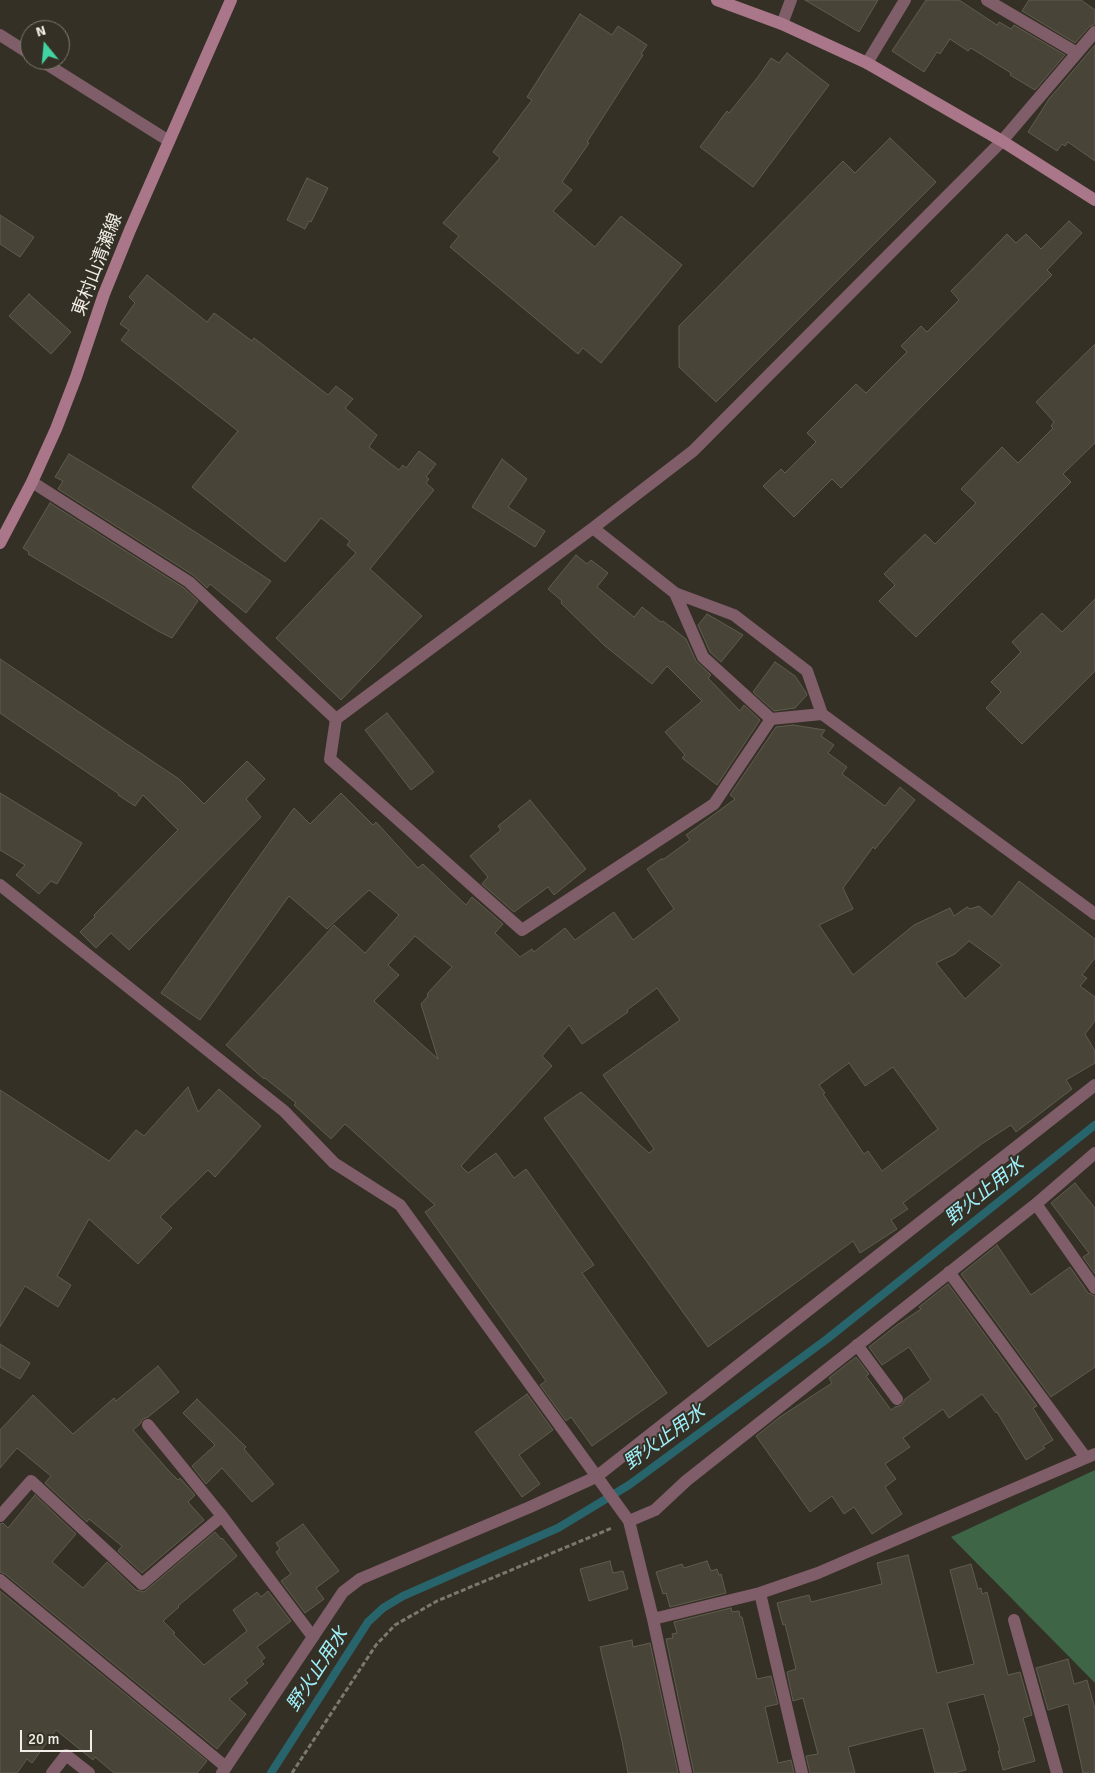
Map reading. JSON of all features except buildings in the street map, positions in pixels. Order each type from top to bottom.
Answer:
[{"type":"main road","name":"東村山清瀬線","points":[[1,540],[32,482],[63,412],[104,294],[130,230],[231,0]]},
{"type":"main road","points":[[717,0],[782,24],[867,63],[1093,195]]},
{"type":"street","points":[[782,24],[791,0]]},
{"type":"street","points":[[867,63],[905,0]]},
{"type":"street","points":[[987,0],[1077,53]]},
{"type":"street","points":[[771,719],[714,804],[522,930],[330,759],[336,719],[593,528],[693,451],[1002,141],[1095,32]]},
{"type":"street","points":[[0,35],[20,48]]},
{"type":"street","points":[[56,70],[169,141]]},
{"type":"street","points":[[32,482],[189,582],[336,719]]},
{"type":"street","points":[[593,528],[675,593],[734,615],[807,671],[822,714],[1095,914]]},
{"type":"street","points":[[675,593],[703,657],[771,719],[822,714]]},
{"type":"street","points":[[0,885],[284,1111],[334,1163],[400,1205],[628,1519],[653,1619],[686,1773]]},
{"type":"street","points":[[0,1580],[224,1770],[343,1592],[360,1579],[530,1507],[600,1482],[1095,1085]]},
{"type":"street","points":[[628,1519],[655,1510],[686,1481],[1036,1204],[1095,1153]]},
{"type":"street","points":[[1036,1204],[1095,1288]]},
{"type":"street","points":[[653,1619],[760,1594],[818,1573],[1091,1456],[949,1272]]},
{"type":"street","points":[[857,1345],[897,1399]]},
{"type":"street","points":[[148,1425],[222,1516],[313,1637]]},
{"type":"street","points":[[0,1516],[31,1481],[142,1584],[222,1516]]},
{"type":"street","points":[[760,1594],[802,1773]]},
{"type":"street","points":[[1014,1620],[1057,1773]]},
{"type":"street","points":[[52,1773],[66,1755],[89,1773]]},
{"type":"path","points":[[292,1773],[376,1645],[394,1624],[437,1602],[628,1519]]},
{"type":"green space","points":[[1095,1470],[1095,1683],[951,1537]]},
{"type":"waterway","name":"野火止用水","points":[[271,1773],[368,1622],[383,1608],[403,1596],[558,1528],[629,1485],[827,1339],[1095,1125]]}]
